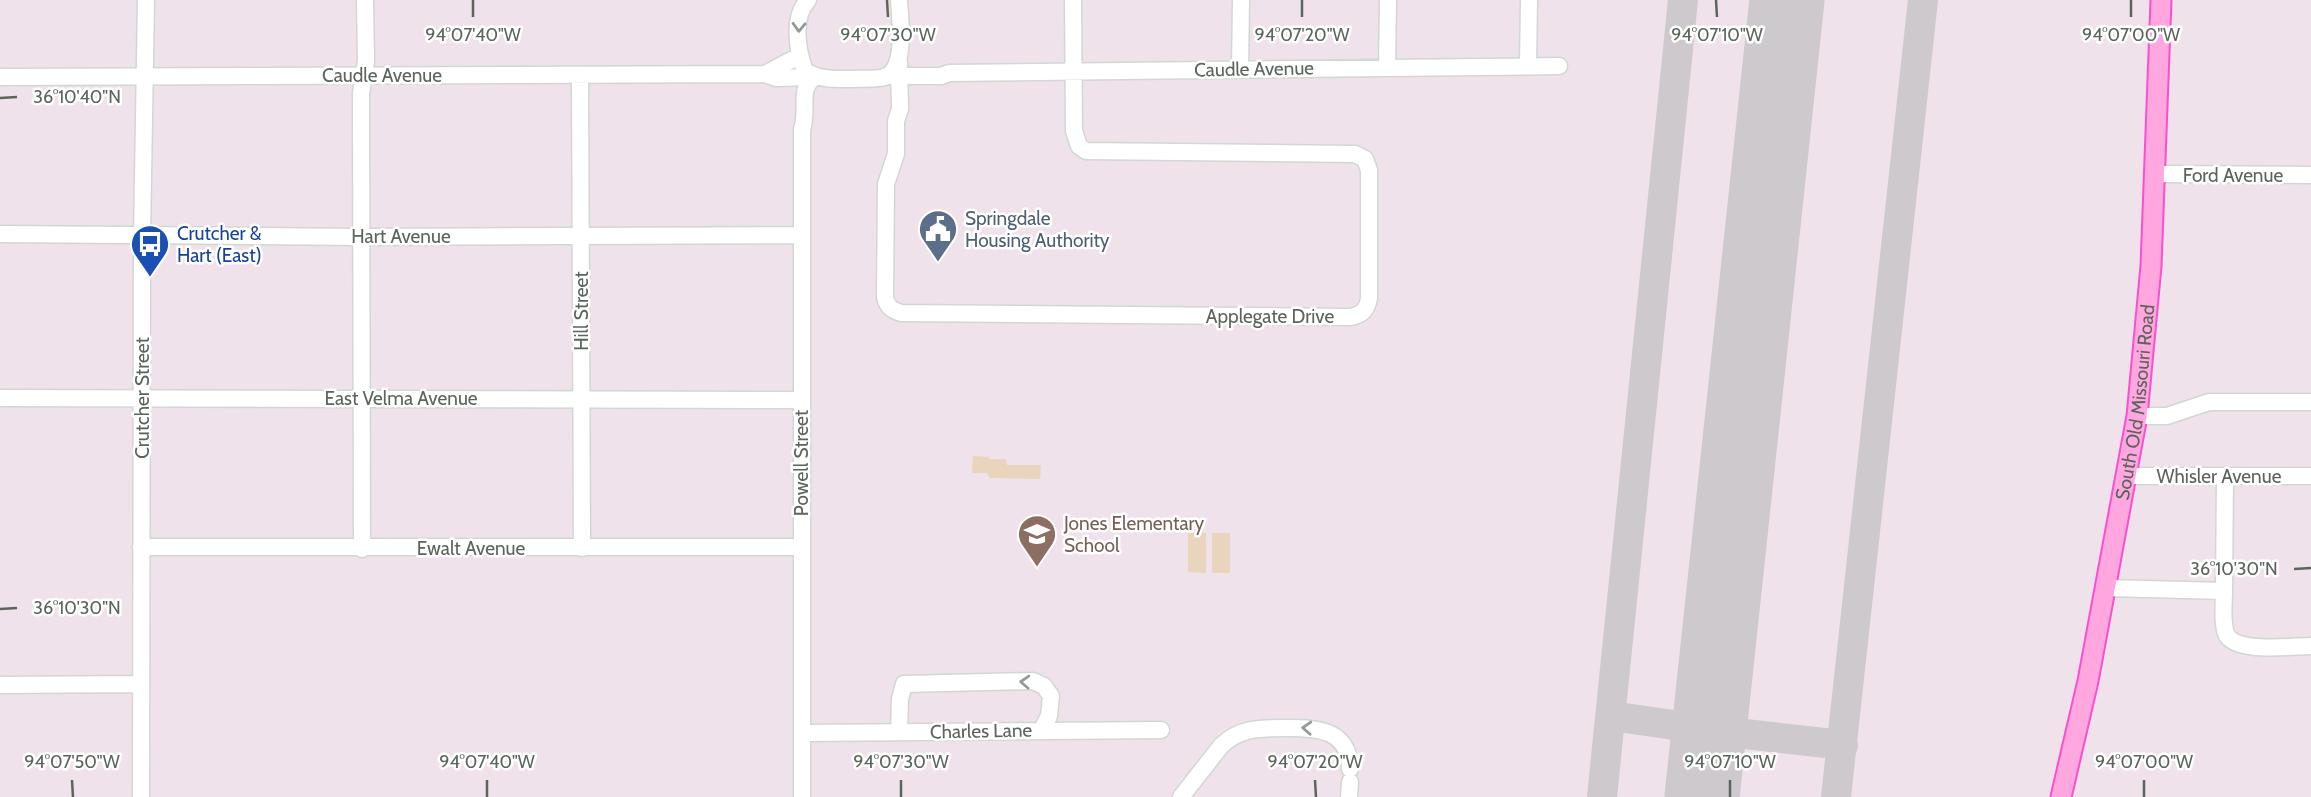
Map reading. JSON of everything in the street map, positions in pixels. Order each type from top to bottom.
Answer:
[{"type":"main road","name":"South Old Missouri Road","points":[[2061,797],[2088,681],[2137,416],[2149,305],[2161,0]]},
{"type":"street","name":"Crutcher Street","points":[[141,797],[142,236],[146,0]]},
{"type":"street","points":[[362,549],[361,93],[364,75],[365,0]]},
{"type":"street","name":"Powell Street","points":[[802,797],[802,129],[797,120],[806,77],[799,56],[799,18],[801,8],[807,0]]},
{"type":"street","points":[[1073,0],[1074,72]]},
{"type":"street","points":[[1240,70],[1241,0]]},
{"type":"street","points":[[1387,66],[1388,0]]},
{"type":"street","points":[[1528,66],[1529,0]]},
{"type":"street","name":"Applegate Drive","points":[[897,4],[892,82],[896,154],[886,184],[885,297],[893,310],[901,313],[1336,317],[1358,315],[1364,311],[1369,298],[1369,170],[1365,159],[1354,154],[1086,151],[1075,139],[1074,72]]},
{"type":"street","name":"Caudle Avenue","points":[[765,74],[799,56]]},
{"type":"street","name":"Caudle Avenue","points":[[0,77],[765,74],[776,78],[848,79],[894,71],[941,69],[949,73],[1559,66]]},
{"type":"street","name":"Hill Street","points":[[580,75],[582,548]]},
{"type":"street","name":"Ford Avenue","points":[[2155,174],[2311,175]]},
{"type":"street","name":"Hart Avenue","points":[[0,234],[362,237],[802,234]]},
{"type":"street","name":"East Velma Avenue","points":[[0,398],[801,400]]},
{"type":"street","points":[[2137,416],[2166,416],[2209,402],[2311,402]]},
{"type":"street","name":"Whisler Avenue","points":[[2127,476],[2311,477]]},
{"type":"street","points":[[2225,476],[2225,631],[2233,643],[2246,646],[2311,646]]},
{"type":"street","name":"Ewalt Avenue","points":[[141,547],[802,547]]},
{"type":"street","points":[[2106,587],[2224,591]]},
{"type":"street","points":[[899,732],[900,699],[904,684],[1033,681],[1044,685],[1051,696],[1049,716],[1041,731]]},
{"type":"street","points":[[0,685],[140,684]]},
{"type":"street","points":[[1181,797],[1229,738],[1251,729],[1317,728],[1328,732],[1339,739],[1350,756],[1350,783]]},
{"type":"street","name":"Charles Lane","points":[[802,733],[1161,730]]},
{"type":"shaded area","points":[[973,456],[1006,459],[1007,465],[1041,465],[1040,479],[990,478],[987,473],[972,473]]},
{"type":"shaded area","points":[[1188,533],[1206,533],[1206,573],[1188,572]]},
{"type":"shaded area","points":[[1212,533],[1230,533],[1230,573],[1212,573]]},
{"type":"taxiway","points":[[1602,797],[1683,0]]},
{"type":"taxiway","points":[[1836,797],[1923,0]]},
{"type":"taxiway","points":[[1611,716],[1843,745]]},
{"type":"runway","points":[[1702,797],[1787,0]]},
{"type":"place","name":"Springdale Housing Authority","points":[[938,263]]},
{"type":"place","name":"Crutcher & Hart (East)","points":[[150,278]]},
{"type":"place","name":"Jones Elementary School","points":[[1037,568]]}]
